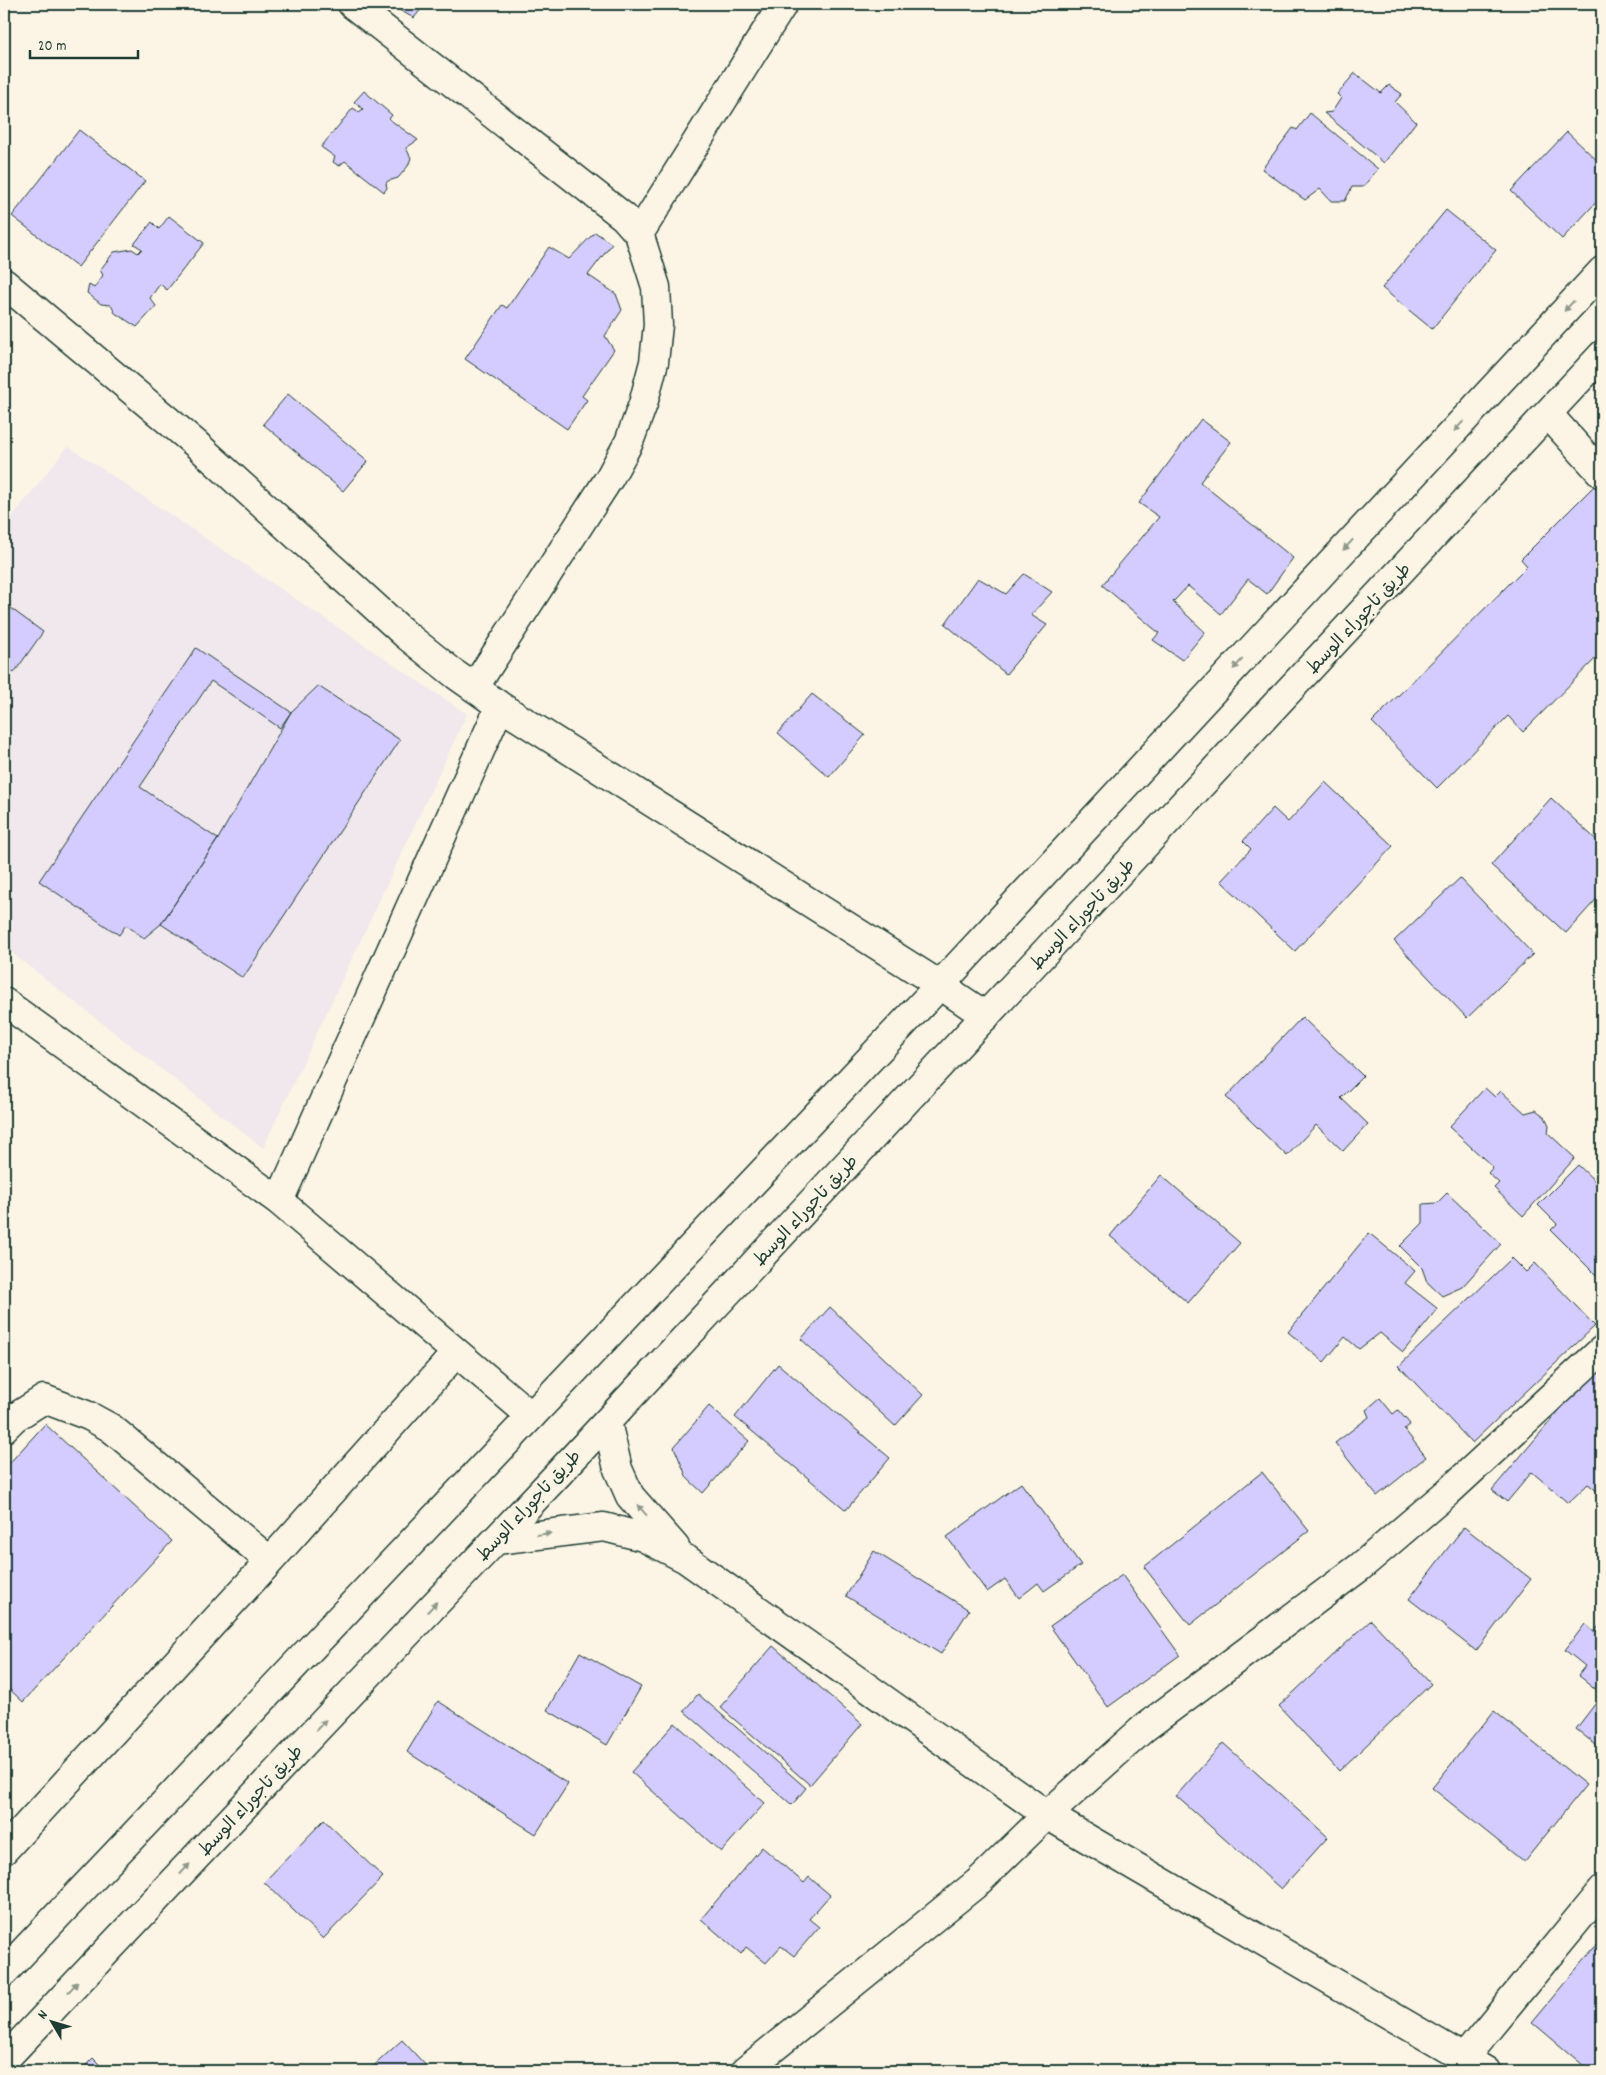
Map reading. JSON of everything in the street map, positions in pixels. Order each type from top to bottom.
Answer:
[{"type":"street","points":[[352,4],[624,217],[639,234],[656,287],[658,325],[654,362],[643,404],[629,442],[610,477],[474,688]]},
{"type":"street","points":[[639,234],[783,4]]},
{"type":"street","points":[[4,1972],[940,985],[1602,271]]},
{"type":"street","points":[[4,283],[196,444],[406,634],[456,675],[500,706],[986,1016]]},
{"type":"street","name":"طريق تاجوراء الوسط","points":[[4,2060],[607,1422],[1602,355]]},
{"type":"street","points":[[1548,414],[1602,474]]},
{"type":"street","points":[[279,1201],[500,706]]},
{"type":"street","points":[[4,1002],[279,1201],[531,1416]]},
{"type":"street","points":[[745,2071],[977,1883],[1048,1815],[1144,1728],[1360,1567],[1448,1492],[1602,1350]]},
{"type":"street","points":[[4,1850],[270,1560],[456,1353]]},
{"type":"street","points":[[4,1428],[14,1418],[44,1399],[89,1416],[111,1428],[270,1560]]},
{"type":"street","points":[[607,1422],[618,1469],[630,1496],[686,1559]]},
{"type":"street","points":[[496,1540],[604,1526],[643,1537],[686,1559],[1048,1815],[1475,2065],[1602,1890]]},
{"type":"shaded area","points":[[68,446],[467,714],[263,1148],[4,947],[4,527]]},
{"type":"building","points":[[388,4],[425,4],[414,18]]},
{"type":"building","points":[[1355,73],[1381,93],[1389,85],[1402,94],[1395,102],[1416,122],[1384,163],[1324,113],[1332,112],[1341,98],[1337,94]]},
{"type":"building","points":[[364,91],[392,115],[389,119],[418,140],[406,148],[411,158],[408,166],[398,178],[386,183],[387,188],[384,192],[345,161],[339,166],[333,162],[335,157],[321,147],[353,108],[359,112],[363,109],[354,102]]},
{"type":"building","points":[[1310,113],[1378,169],[1363,187],[1352,187],[1345,201],[1331,201],[1320,189],[1305,200],[1262,169],[1293,128],[1297,130]]},
{"type":"building","points":[[79,130],[145,181],[78,267],[12,216]]},
{"type":"building","points":[[1567,132],[1602,165],[1602,196],[1562,239],[1511,191]]},
{"type":"building","points":[[1446,210],[1496,250],[1432,329],[1382,288]]},
{"type":"building","points":[[169,216],[204,243],[167,290],[160,284],[150,298],[156,306],[137,327],[115,313],[111,305],[101,304],[87,293],[89,285],[94,288],[103,275],[100,270],[114,252],[132,249],[138,253],[142,249],[134,244],[152,222],[159,229]]},
{"type":"building","points":[[595,232],[612,244],[588,275],[616,294],[622,310],[605,336],[614,350],[582,396],[587,400],[567,429],[465,359],[502,305],[507,308],[549,247],[569,259]]},
{"type":"building","points":[[288,394],[368,461],[343,491],[263,424]]},
{"type":"building","points":[[1201,419],[1231,442],[1200,482],[1293,558],[1267,594],[1248,579],[1221,614],[1188,586],[1173,602],[1205,632],[1182,660],[1153,640],[1159,633],[1102,585],[1159,517],[1139,503]]},
{"type":"building","points":[[1594,486],[1602,495],[1602,652],[1523,732],[1508,716],[1437,788],[1372,722],[1527,566],[1521,559]]},
{"type":"building","points":[[1024,574],[1052,592],[1031,615],[1047,625],[1006,674],[945,624],[978,578],[1006,594]]},
{"type":"building","points":[[9,607],[43,632],[14,673],[4,666],[4,615]]},
{"type":"building","points":[[196,648],[291,712],[280,728],[211,681],[140,787],[218,839],[161,924],[144,938],[126,925],[119,935],[39,881]]},
{"type":"building","points":[[318,686],[400,740],[243,978],[161,924],[218,839],[291,712]]},
{"type":"building","points":[[812,694],[865,735],[829,777],[778,733]]},
{"type":"building","points":[[1325,782],[1393,846],[1295,951],[1221,881],[1251,849],[1243,841],[1273,808],[1288,822]]},
{"type":"building","points":[[1551,798],[1602,845],[1602,893],[1566,933],[1491,865]]},
{"type":"building","points":[[1460,878],[1533,954],[1467,1018],[1394,941]]},
{"type":"building","points":[[1302,1017],[1363,1076],[1341,1098],[1368,1124],[1343,1151],[1316,1125],[1287,1156],[1226,1097]]},
{"type":"building","points":[[1485,1088],[1495,1097],[1501,1091],[1525,1113],[1536,1110],[1545,1117],[1549,1125],[1548,1133],[1575,1158],[1523,1216],[1494,1188],[1499,1183],[1488,1173],[1493,1167],[1449,1127]]},
{"type":"building","points":[[1578,1165],[1599,1185],[1602,1181],[1602,1281],[1551,1230],[1557,1224],[1538,1205]]},
{"type":"building","points":[[1161,1175],[1240,1243],[1188,1303],[1110,1236]]},
{"type":"building","points":[[1447,1193],[1501,1244],[1462,1287],[1442,1296],[1427,1282],[1422,1268],[1400,1246],[1423,1223],[1423,1204],[1437,1203]]},
{"type":"building","points":[[1369,1233],[1415,1271],[1405,1283],[1438,1309],[1403,1352],[1380,1333],[1359,1349],[1345,1337],[1324,1362],[1288,1332]]},
{"type":"building","points":[[1512,1258],[1526,1272],[1535,1263],[1595,1326],[1472,1443],[1399,1366]]},
{"type":"building","points":[[830,1307],[923,1395],[895,1426],[801,1339]]},
{"type":"building","points":[[1602,1360],[1602,1495],[1588,1484],[1568,1503],[1532,1472],[1507,1502],[1492,1490]]},
{"type":"building","points":[[778,1364],[890,1458],[846,1510],[735,1417]]},
{"type":"building","points":[[1380,1398],[1393,1414],[1398,1410],[1410,1424],[1404,1429],[1426,1457],[1377,1496],[1335,1443],[1369,1417],[1366,1410]]},
{"type":"building","points":[[709,1406],[749,1441],[703,1493],[687,1478],[674,1447]]},
{"type":"building","points":[[45,1424],[172,1541],[23,1702],[4,1684],[4,1469]]},
{"type":"building","points":[[1262,1472],[1309,1531],[1190,1625],[1144,1567]]},
{"type":"building","points":[[1021,1483],[1081,1565],[1044,1591],[1038,1583],[1019,1598],[1005,1579],[987,1592],[947,1537]]},
{"type":"building","points":[[1464,1527],[1531,1579],[1476,1651],[1409,1599]]},
{"type":"building","points":[[874,1551],[969,1610],[941,1654],[846,1596]]},
{"type":"building","points":[[1122,1575],[1180,1655],[1108,1707],[1050,1626]]},
{"type":"building","points":[[1371,1620],[1431,1684],[1339,1771],[1279,1706]]},
{"type":"building","points":[[1602,1622],[1602,1694],[1578,1675],[1585,1666],[1565,1650],[1585,1624],[1594,1632]]},
{"type":"building","points":[[773,1646],[862,1724],[810,1785],[720,1707]]},
{"type":"building","points":[[580,1652],[641,1687],[607,1745],[547,1710]]},
{"type":"building","points":[[698,1694],[806,1788],[792,1805],[684,1711]]},
{"type":"building","points":[[1602,1695],[1602,1750],[1576,1729]]},
{"type":"building","points":[[438,1701],[568,1784],[536,1834],[407,1752]]},
{"type":"building","points":[[1494,1711],[1586,1785],[1524,1862],[1432,1788]]},
{"type":"building","points":[[675,1723],[765,1803],[721,1852],[631,1772]]},
{"type":"building","points":[[1223,1743],[1328,1837],[1281,1889],[1176,1796]]},
{"type":"building","points":[[324,1820],[383,1877],[323,1939],[264,1882]]},
{"type":"building","points":[[762,1847],[804,1883],[809,1877],[830,1895],[809,1919],[819,1927],[794,1956],[781,1946],[766,1963],[746,1947],[741,1954],[701,1919]]},
{"type":"building","points":[[1598,1943],[1602,1947],[1602,2071],[1590,2071],[1532,2022]]},
{"type":"building","points":[[402,2040],[431,2071],[368,2071]]},
{"type":"building","points":[[93,2058],[106,2071],[80,2071]]}]
